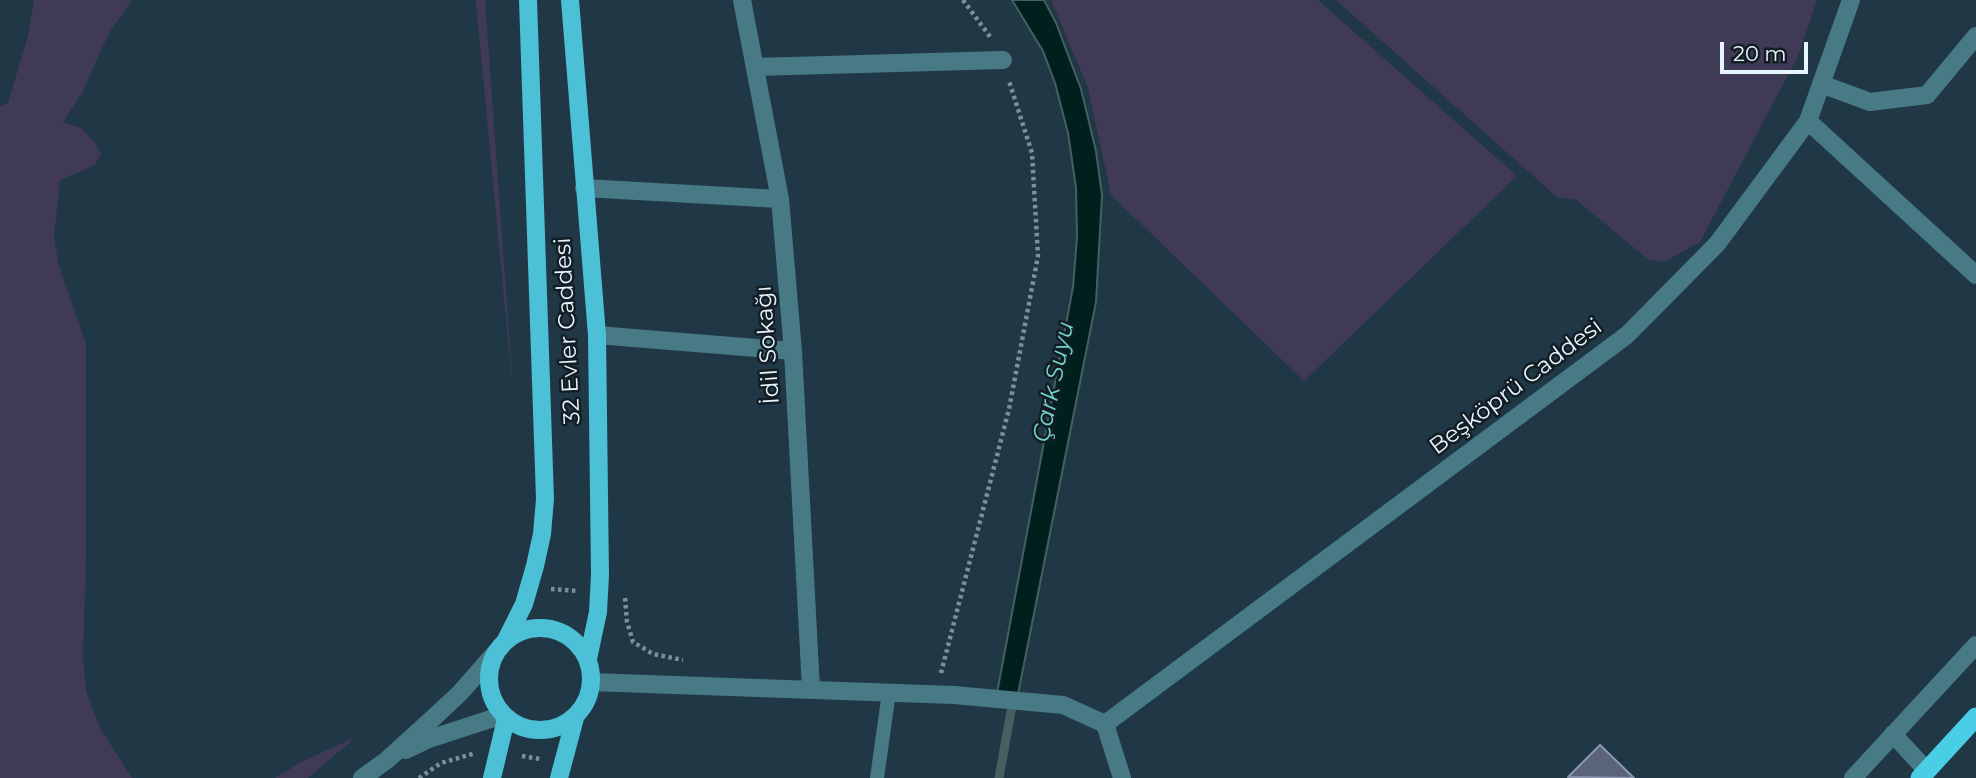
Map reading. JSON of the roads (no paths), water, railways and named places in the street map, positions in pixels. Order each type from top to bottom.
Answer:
[{"type":"highway","points":[[1923,775],[1976,717]]},
{"type":"main road","name":"32 Evler Caddesi","points":[[501,646],[524,604],[542,534],[545,499],[528,0]]},
{"type":"main road","name":"32 Evler Caddesi","points":[[570,0],[597,335],[600,575],[598,612],[588,659]]},
{"type":"main road","points":[[559,778],[575,718],[589,695],[591,682],[588,659],[573,640],[552,629],[520,631],[501,646],[489,667],[488,685],[493,701],[504,717],[519,727],[533,731],[555,728],[575,718]]},
{"type":"main road","points":[[492,778],[504,717]]},
{"type":"street","name":"İdil Sokağı","points":[[742,0],[780,199],[793,351],[811,689]]},
{"type":"street","name":"Beşköprü Caddesi","points":[[1105,724],[1627,335],[1717,244],[1808,121],[1850,0]]},
{"type":"street","points":[[1821,84],[1870,102],[1927,95],[1976,36]]},
{"type":"street","points":[[755,67],[1003,60]]},
{"type":"street","points":[[1808,121],[1976,275]]},
{"type":"street","points":[[584,188],[780,199]]},
{"type":"street","points":[[597,335],[793,351]]},
{"type":"street","points":[[1853,778],[1976,645]]},
{"type":"street","points":[[362,778],[387,760],[460,693],[501,646]]},
{"type":"street","points":[[591,682],[889,692],[1063,705],[1105,724],[1122,778]]},
{"type":"street","points":[[387,760],[429,739],[504,717]]},
{"type":"street","points":[[1893,734],[1923,775]]},
{"type":"lane","points":[[877,778],[889,692]]},
{"type":"waterway","name":"Çark Suyu","points":[[999,778],[1013,700]]}]
